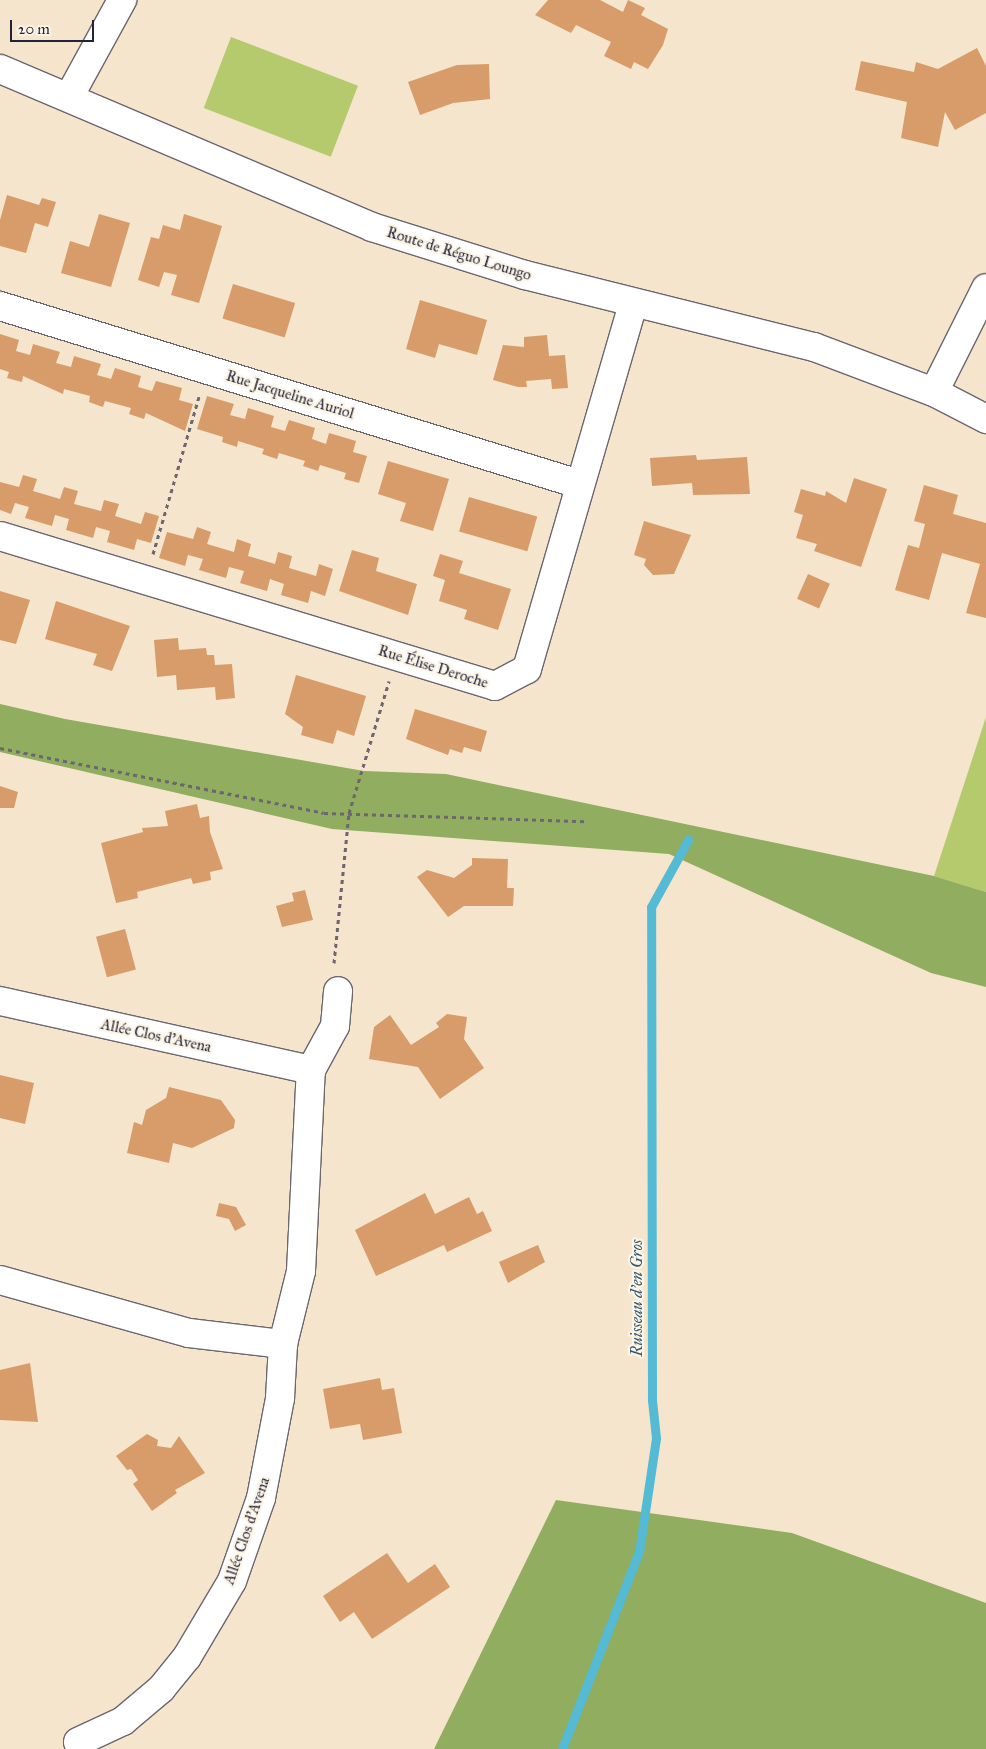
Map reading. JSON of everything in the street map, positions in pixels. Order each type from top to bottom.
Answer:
[{"type":"street","points":[[69,97],[122,0]]},
{"type":"street","name":"Route de Réguo Loungo","points":[[0,68],[372,227],[444,252],[814,347],[934,392],[986,418]]},
{"type":"street","points":[[934,392],[986,288]]},
{"type":"street","name":"Rue Élise Deroche","points":[[0,536],[495,686],[527,669],[633,302]]},
{"type":"street","name":"Rue Jacqueline Auriol","points":[[0,306],[579,484]]},
{"type":"street","name":"Allée Clos d'Avena","points":[[78,1742],[123,1721],[161,1689],[187,1657],[232,1581],[262,1498],[273,1449],[283,1344],[301,1271],[311,1070],[335,1026],[338,991]]},
{"type":"street","name":"Allée Clos d'Avena","points":[[0,1001],[311,1070]]},
{"type":"street","points":[[0,1280],[190,1333],[283,1344]]},
{"type":"path","points":[[146,580],[207,370]]},
{"type":"path","points":[[338,991],[333,957],[349,813],[396,656]]},
{"type":"path","points":[[0,748],[324,813],[585,822]]},
{"type":"green space","points":[[231,37],[358,86],[331,157],[204,108]]},
{"type":"green space","points":[[0,704],[65,719],[364,771],[446,774],[934,876],[986,892],[986,987],[931,973],[669,854],[332,829],[0,752]]},
{"type":"green space","points":[[986,717],[986,892],[934,876]]},
{"type":"green space","points":[[556,1500],[792,1533],[986,1603],[986,1749],[434,1749]]},
{"type":"building","points":[[548,0],[600,0],[623,12],[628,0],[645,8],[641,15],[668,29],[663,45],[648,69],[634,62],[631,69],[604,56],[611,42],[576,25],[571,33],[535,15]]},
{"type":"building","points":[[977,48],[986,66],[986,113],[955,130],[945,112],[938,147],[901,138],[907,102],[855,90],[861,61],[914,72],[916,62],[938,69]]},
{"type":"building","points":[[489,64],[490,99],[453,103],[420,115],[408,82],[457,65]]},
{"type":"building","points":[[7,195],[39,205],[42,198],[56,202],[48,227],[35,223],[26,253],[0,246],[0,220]]},
{"type":"building","points":[[99,214],[130,223],[111,287],[61,273],[70,241],[89,247]]},
{"type":"building","points":[[184,214],[222,226],[199,303],[171,295],[177,275],[164,272],[159,287],[138,280],[151,237],[159,239],[163,225],[180,230]]},
{"type":"building","points":[[233,284],[295,303],[285,337],[222,318]]},
{"type":"building","points":[[420,300],[487,320],[477,355],[439,344],[435,358],[406,349]]},
{"type":"building","points":[[0,334],[19,340],[16,351],[30,355],[33,344],[60,352],[56,363],[71,367],[74,356],[101,364],[97,375],[111,379],[115,368],[141,376],[138,387],[152,391],[156,381],[182,388],[179,400],[193,404],[185,431],[146,413],[144,419],[129,414],[131,408],[105,401],[103,407],[89,402],[90,396],[64,389],[63,394],[23,376],[22,382],[7,378],[9,372],[0,369]]},
{"type":"building","points":[[547,335],[549,356],[565,355],[568,388],[552,389],[551,379],[526,381],[527,387],[518,387],[493,380],[503,345],[524,347],[524,337]]},
{"type":"building","points":[[207,396],[234,404],[230,415],[245,419],[248,408],[274,416],[271,427],[285,431],[289,420],[315,428],[312,439],[326,444],[329,433],[356,441],[353,452],[367,456],[359,483],[344,479],[346,473],[320,465],[318,471],[303,466],[305,461],[279,453],[277,459],[262,454],[264,449],[238,441],[237,447],[222,442],[223,437],[197,429]]},
{"type":"building","points":[[696,455],[697,460],[747,457],[750,494],[693,495],[692,483],[652,486],[650,458]]},
{"type":"building","points":[[388,461],[449,479],[433,531],[400,521],[406,503],[378,494]]},
{"type":"building","points":[[23,475],[37,479],[33,491],[60,499],[64,487],[78,491],[74,504],[101,511],[104,500],[119,504],[115,516],[141,524],[145,512],[159,516],[151,543],[137,539],[134,550],[107,542],[110,531],[96,527],[93,538],[66,530],[69,519],[55,515],[52,526],[25,518],[29,507],[15,503],[11,514],[0,510],[0,482],[19,487]]},
{"type":"building","points":[[854,478],[887,489],[861,567],[814,551],[817,544],[796,538],[803,515],[794,512],[801,489],[825,496],[826,491],[846,503]]},
{"type":"building","points":[[924,485],[958,495],[953,514],[986,523],[986,618],[966,613],[980,564],[942,553],[929,600],[895,590],[908,545],[919,548],[925,524],[914,521]]},
{"type":"building","points":[[469,497],[537,517],[527,551],[459,532]]},
{"type":"building","points":[[644,521],[691,535],[674,574],[653,575],[644,565],[646,559],[634,555]]},
{"type":"building","points":[[197,527],[211,532],[207,544],[234,552],[237,539],[251,544],[248,556],[275,564],[278,552],[292,556],[289,568],[316,576],[319,564],[333,569],[325,596],[311,591],[308,603],[281,595],[284,584],[270,579],[267,591],[240,583],[244,571],[229,567],[226,578],[199,570],[203,559],[188,555],[185,566],[159,558],[167,532],[193,539]]},
{"type":"building","points":[[352,550],[379,558],[376,571],[417,584],[408,615],[339,591]]},
{"type":"building","points":[[440,554],[463,561],[459,573],[511,589],[498,630],[464,619],[467,610],[439,601],[445,580],[433,576]]},
{"type":"building","points":[[808,574],[830,584],[819,608],[797,599]]},
{"type":"building","points":[[0,591],[30,600],[16,644],[0,640]]},
{"type":"building","points":[[56,601],[130,626],[112,671],[93,665],[97,654],[45,639]]},
{"type":"building","points":[[178,638],[179,650],[206,648],[207,655],[214,655],[215,665],[232,664],[235,698],[216,700],[215,687],[177,690],[176,675],[157,677],[154,640]]},
{"type":"building","points":[[296,675],[366,696],[354,736],[337,730],[333,744],[301,735],[303,727],[285,714]]},
{"type":"building","points":[[415,709],[487,731],[481,752],[464,747],[462,753],[450,749],[448,755],[406,739]]},
{"type":"building","points":[[0,786],[18,792],[14,808],[0,808]]},
{"type":"building","points":[[197,804],[200,818],[209,816],[210,832],[223,869],[210,872],[211,880],[193,884],[191,878],[137,892],[138,898],[116,903],[101,843],[143,832],[142,828],[168,826],[165,811]]},
{"type":"building","points":[[472,858],[508,859],[507,888],[514,888],[513,906],[464,906],[448,917],[417,877],[427,870],[454,878],[472,865]]},
{"type":"building","points":[[305,890],[313,920],[282,927],[276,906],[294,901],[292,893]]},
{"type":"building","points":[[125,929],[136,970],[107,977],[96,937]]},
{"type":"building","points":[[447,1014],[467,1017],[464,1039],[484,1068],[440,1099],[418,1067],[369,1059],[374,1027],[390,1015],[411,1045],[439,1027],[436,1023]]},
{"type":"building","points":[[0,1075],[34,1083],[25,1124],[0,1118]]},
{"type":"building","points":[[169,1087],[221,1100],[235,1120],[234,1128],[192,1148],[173,1143],[169,1163],[127,1153],[134,1122],[142,1125],[146,1110],[166,1098]]},
{"type":"building","points":[[425,1193],[435,1214],[469,1197],[477,1214],[483,1211],[492,1231],[447,1252],[444,1245],[376,1276],[355,1230]]},
{"type":"building","points":[[219,1203],[236,1207],[246,1225],[235,1231],[229,1219],[216,1216]]},
{"type":"building","points":[[538,1245],[545,1262],[508,1283],[499,1262]]},
{"type":"building","points":[[30,1363],[38,1422],[0,1420],[0,1370]]},
{"type":"building","points":[[380,1378],[382,1390],[394,1388],[402,1433],[363,1440],[360,1424],[330,1429],[323,1389]]},
{"type":"building","points":[[147,1434],[158,1440],[157,1446],[171,1448],[179,1436],[205,1473],[175,1490],[177,1493],[152,1511],[133,1484],[138,1480],[131,1469],[127,1470],[116,1456]]},
{"type":"building","points":[[387,1553],[408,1583],[435,1564],[450,1587],[372,1639],[354,1612],[340,1622],[323,1596]]},
{"type":"waterway","name":"Ruisseau d'en Gros","points":[[562,1749],[639,1552],[656,1438],[652,1400],[651,907],[688,840]]}]
